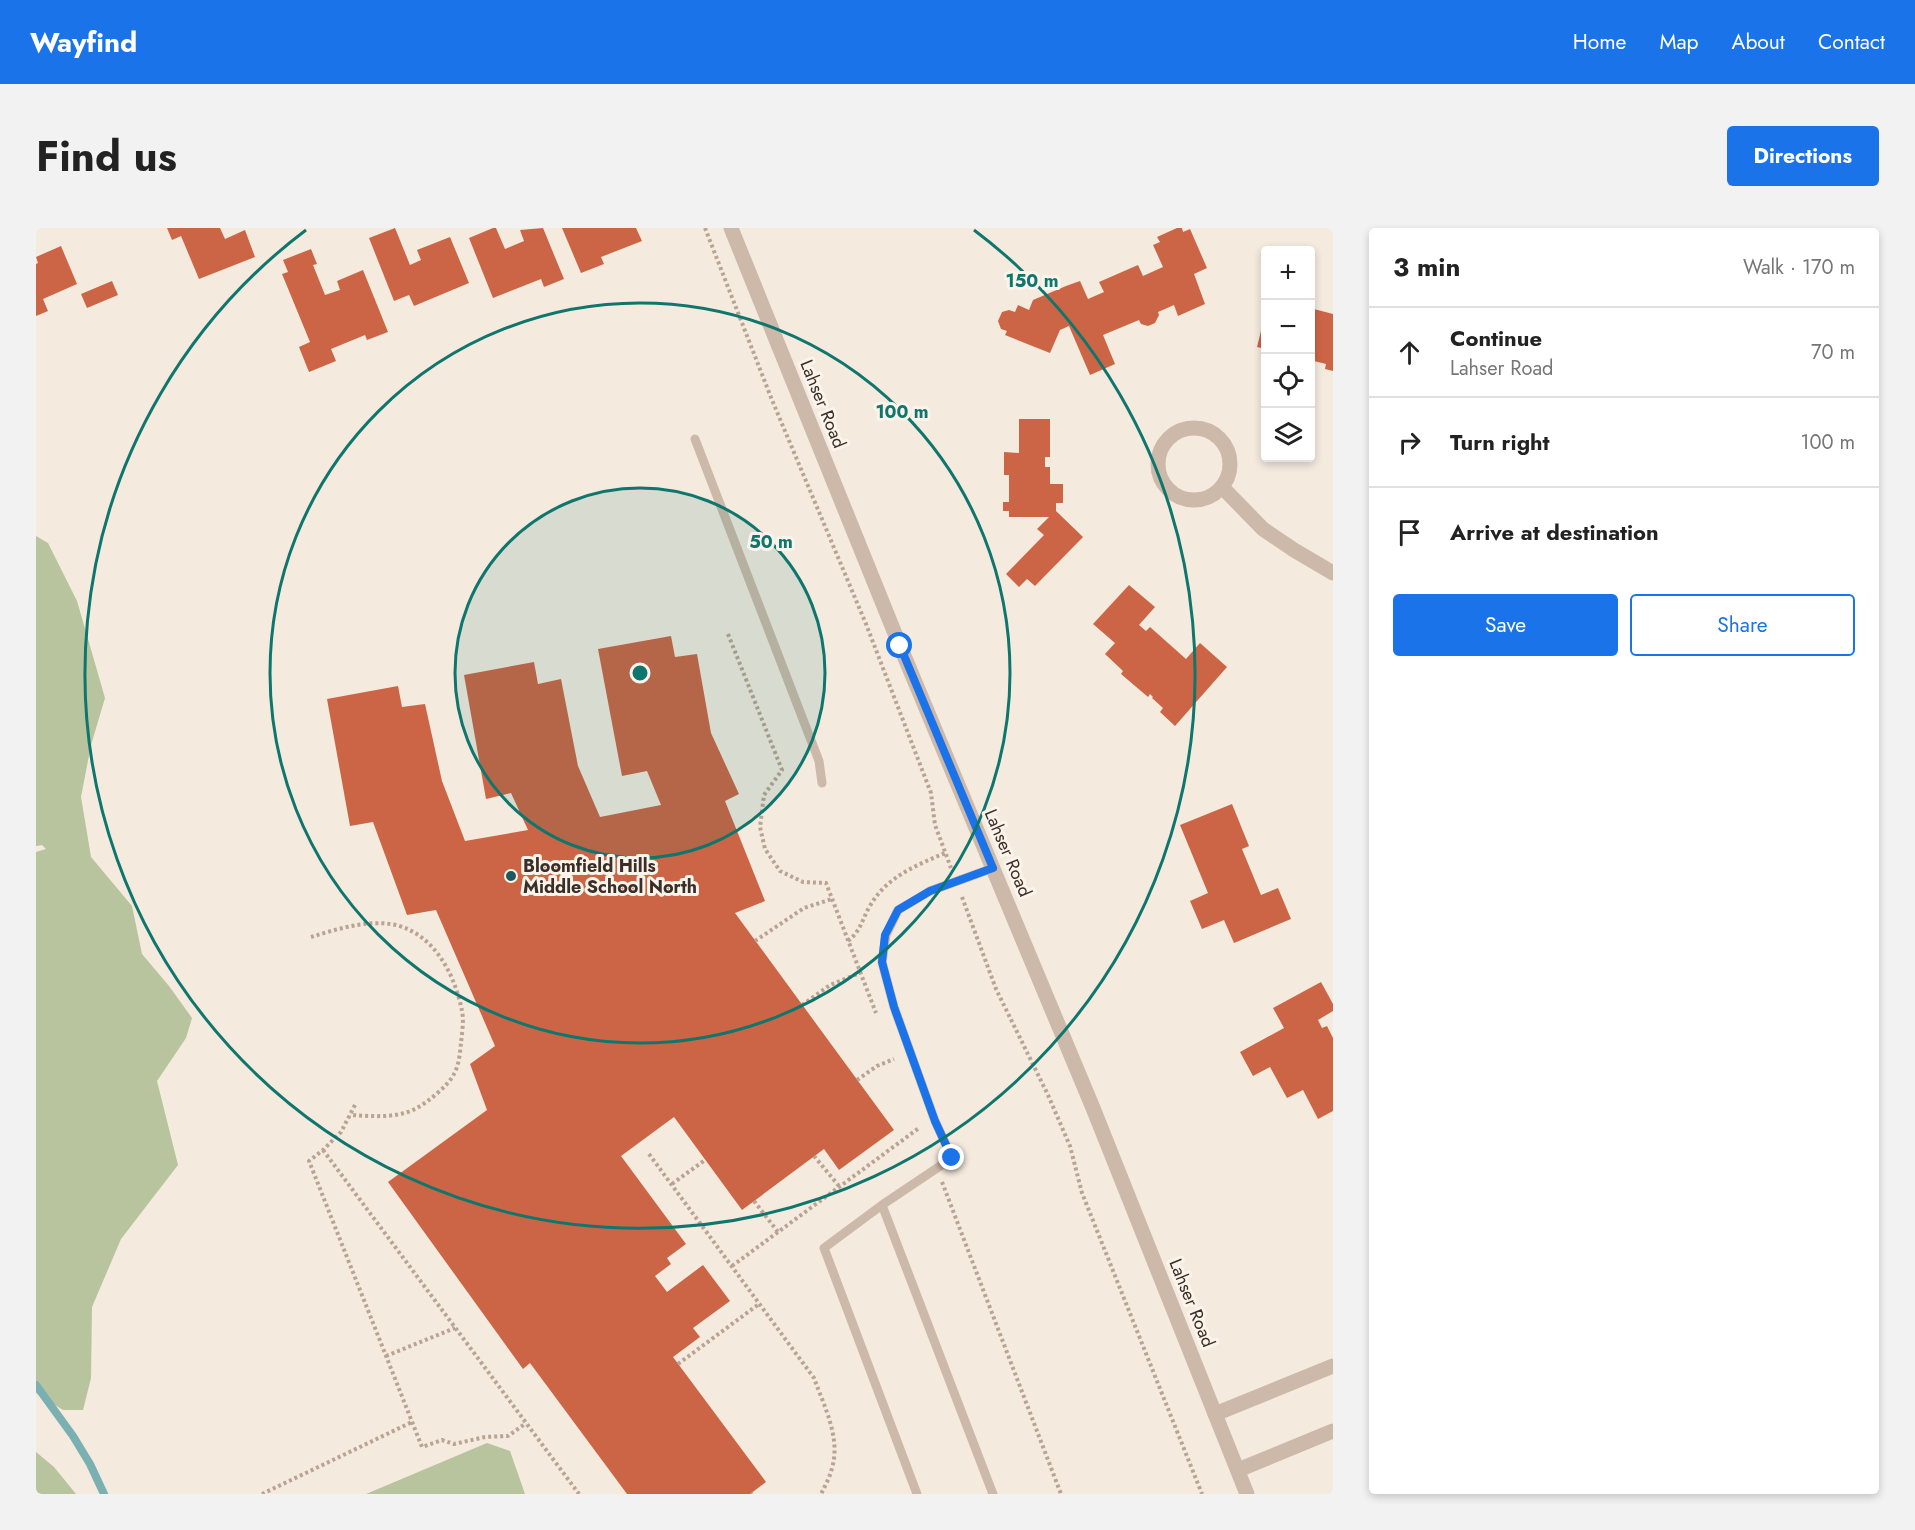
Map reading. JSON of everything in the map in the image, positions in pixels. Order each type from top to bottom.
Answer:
[{"type":"street","name":"Lahser Road","points":[[730,228],[900,646],[1093,1108],[1247,1494]]},
{"type":"street","points":[[1197,429],[1217,436],[1229,455],[1228,478],[1222,487],[1214,495],[1203,499],[1181,498],[1171,492],[1159,473],[1158,462],[1166,442],[1175,434],[1185,430],[1197,429]]},
{"type":"street","points":[[1222,487],[1263,529],[1333,573]]},
{"type":"street","points":[[1215,1414],[1333,1366]]},
{"type":"street","points":[[1238,1470],[1333,1431]]},
{"type":"lane","points":[[695,440],[819,761],[822,783]]},
{"type":"lane","points":[[917,1494],[824,1248],[882,1205],[952,1158],[935,1121],[894,1007],[882,962],[885,935],[898,910],[930,891],[993,868]]},
{"type":"lane","points":[[882,1205],[993,1494]]},
{"type":"path","points":[[705,228],[772,400],[866,624],[931,793],[935,825],[996,989],[1048,1095],[1070,1146],[1082,1193],[1202,1494]]},
{"type":"path","points":[[728,634],[782,770],[764,795],[760,827],[765,849],[780,871],[803,882],[826,883],[877,1016]]},
{"type":"path","points":[[848,941],[860,929],[870,906],[894,879],[913,867],[945,853]]},
{"type":"path","points":[[755,941],[804,908],[832,899]]},
{"type":"path","points":[[311,937],[373,923],[396,926],[416,934],[433,948],[447,967],[462,1013],[459,1056],[454,1075],[438,1092],[417,1108],[386,1117],[350,1115]]},
{"type":"path","points":[[802,1005],[830,985],[860,973]]},
{"type":"path","points":[[890,1048],[898,1069]]},
{"type":"path","points":[[857,1080],[878,1066],[894,1059]]},
{"type":"path","points":[[355,1105],[341,1132],[309,1161],[422,1447],[442,1440],[454,1444],[485,1437],[508,1436],[526,1423]]},
{"type":"path","points":[[916,1118],[923,1135]]},
{"type":"path","points":[[732,1266],[920,1127]]},
{"type":"path","points":[[323,1150],[579,1494]]},
{"type":"path","points":[[650,1154],[814,1378],[829,1416],[835,1444],[833,1468],[821,1494]]},
{"type":"path","points":[[814,1156],[839,1186]]},
{"type":"path","points":[[672,1184],[705,1160]]},
{"type":"path","points":[[936,1168],[1061,1494]]},
{"type":"path","points":[[754,1201],[778,1232]]},
{"type":"path","points":[[678,1364],[759,1304]]},
{"type":"path","points":[[386,1356],[455,1328]]},
{"type":"path","points":[[262,1494],[412,1422]]},
{"type":"green space","points":[[36,536],[48,543],[77,601],[105,698],[91,745],[81,797],[91,857],[132,906],[142,954],[192,1018],[186,1038],[157,1081],[178,1165],[121,1239],[92,1307],[91,1378],[83,1410],[63,1410],[36,1393],[36,852],[46,849],[42,845],[36,846]]},
{"type":"green space","points":[[487,1443],[510,1451],[525,1494],[366,1494]]},
{"type":"green space","points":[[36,1452],[54,1467],[76,1494],[36,1494]]},
{"type":"building","points":[[167,228],[220,228],[225,239],[245,230],[255,257],[199,279],[181,236],[172,240]]},
{"type":"building","points":[[395,228],[410,265],[421,260],[417,250],[450,237],[469,283],[414,306],[409,295],[394,301],[369,238]]},
{"type":"building","points":[[496,228],[505,249],[524,241],[520,230],[543,228],[564,279],[544,287],[541,279],[493,298],[469,238]]},
{"type":"building","points":[[562,228],[636,228],[642,241],[601,257],[604,264],[581,273]]},
{"type":"building","points":[[1182,228],[1183,232],[1190,229],[1207,268],[1194,274],[1205,304],[1178,316],[1174,305],[1158,312],[1155,323],[1148,326],[1141,324],[1139,320],[1103,335],[1115,364],[1090,375],[1069,326],[1060,330],[1050,353],[1005,335],[1007,331],[1001,329],[998,321],[1002,312],[1009,310],[1015,312],[1018,305],[1029,310],[1033,300],[1066,286],[1080,281],[1088,299],[1104,292],[1099,282],[1138,265],[1143,276],[1163,267],[1153,245],[1160,242],[1157,237]]},
{"type":"building","points":[[61,246],[77,284],[43,299],[48,311],[36,316],[36,264],[38,263],[36,257]]},
{"type":"building","points":[[311,249],[317,264],[313,265],[325,295],[340,290],[337,281],[363,270],[388,332],[367,340],[365,335],[331,349],[336,361],[309,372],[299,347],[310,342],[282,274],[288,272],[283,260]]},
{"type":"building","points":[[112,281],[118,295],[87,308],[81,294]]},
{"type":"building","points":[[1315,309],[1333,314],[1333,371],[1325,369],[1326,364],[1315,361]]},
{"type":"building","points":[[1261,331],[1261,348],[1257,347]]},
{"type":"building","points":[[1019,419],[1050,419],[1050,457],[1045,457],[1045,467],[1050,467],[1050,484],[1063,484],[1063,503],[1056,503],[1056,511],[1083,537],[1035,586],[1027,579],[1019,587],[1006,574],[1044,535],[1037,529],[1049,517],[1009,517],[1009,511],[1003,511],[1003,502],[1009,502],[1009,475],[1004,475],[1004,452],[1019,453]]},
{"type":"building","points":[[1129,585],[1155,607],[1139,625],[1146,631],[1150,627],[1186,659],[1200,643],[1227,667],[1175,726],[1160,712],[1163,708],[1150,694],[1148,697],[1121,674],[1123,671],[1105,654],[1115,643],[1093,624]]},
{"type":"building","points":[[671,636],[675,657],[697,654],[711,733],[739,794],[725,801],[765,901],[735,913],[894,1130],[839,1170],[824,1149],[742,1210],[674,1117],[621,1156],[686,1244],[667,1258],[671,1264],[655,1276],[667,1292],[703,1265],[730,1301],[693,1328],[700,1337],[673,1357],[766,1482],[750,1494],[627,1494],[530,1363],[523,1369],[388,1182],[487,1110],[470,1064],[495,1046],[436,910],[407,915],[373,822],[350,826],[327,699],[398,686],[402,707],[425,704],[442,781],[465,841],[528,830],[511,793],[486,799],[464,675],[534,662],[538,684],[561,679],[578,766],[600,817],[661,805],[647,771],[622,776],[598,649]]},
{"type":"building","points":[[1232,804],[1249,846],[1242,849],[1261,895],[1278,888],[1291,919],[1234,943],[1224,920],[1202,929],[1190,901],[1208,893],[1180,825]]},
{"type":"building","points":[[1321,982],[1333,1004],[1333,1011],[1318,1020],[1322,1028],[1327,1026],[1333,1038],[1333,1111],[1318,1119],[1303,1090],[1287,1098],[1270,1067],[1253,1076],[1240,1052],[1284,1028],[1273,1008]]},
{"type":"waterway","points":[[36,1385],[73,1436],[104,1494]]},
{"type":"place","name":"Bloomfield Hills Middle School North","points":[[511,876]]},
{"type":"route","points":[[900,646],[993,868],[930,891],[898,910],[885,935],[882,962],[894,1007],[935,1121],[952,1158]]}]
